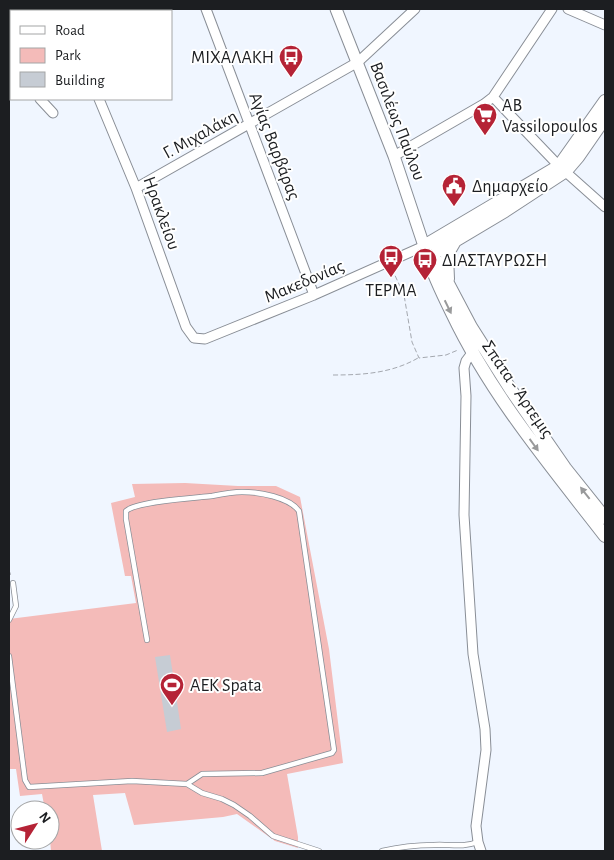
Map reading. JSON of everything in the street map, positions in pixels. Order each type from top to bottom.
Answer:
[{"type":"main road","points":[[429,250],[562,169],[605,101]]},
{"type":"main road","points":[[429,250],[456,240],[505,211],[578,157],[605,118]]},
{"type":"main road","points":[[448,282],[448,255],[456,240]]},
{"type":"main road","name":"Σπάτα - Άρτεμις","points":[[429,250],[471,327],[511,390],[566,468],[605,518]]},
{"type":"main road","name":"Σπάτα - Άρτεμις","points":[[429,250],[437,282],[470,350],[519,424],[605,536]]},
{"type":"street","name":"Αγίας Βαρβάρας","points":[[206,9],[314,295]]},
{"type":"street","name":"Βασιλέως Παύλου","points":[[336,9],[429,250]]},
{"type":"street","name":"Γ. Μιχαλάκη","points":[[136,188],[358,62],[415,9]]},
{"type":"street","points":[[394,156],[484,104],[493,96],[552,9]]},
{"type":"street","points":[[568,9],[605,25]]},
{"type":"street","points":[[493,96],[562,169],[605,207]]},
{"type":"street","points":[[41,100],[53,113]]},
{"type":"street","name":"Ηρακλείου","points":[[99,100],[136,188],[186,327],[194,338]]},
{"type":"street","name":"Μακεδονίας","points":[[194,338],[205,339],[389,263],[429,250]]},
{"type":"street","points":[[470,350],[464,368],[466,396],[464,491],[472,635],[485,743],[476,826],[480,847]]},
{"type":"lane","points":[[147,640],[126,518],[126,511],[128,509],[159,502],[242,492],[271,496],[286,500],[295,505],[299,511],[334,750],[332,753],[262,773],[202,774],[187,784]]},
{"type":"lane","points":[[9,620],[16,606],[13,583]]},
{"type":"lane","points":[[9,656],[27,786],[32,788],[132,781],[187,784],[202,793],[222,799],[234,806],[250,816],[273,836],[319,851]]},
{"type":"lane","points":[[382,851],[409,846],[480,847]]},
{"type":"path","points":[[389,263],[404,295],[412,342],[419,358]]},
{"type":"path","points":[[333,375],[360,375],[385,372],[406,365],[419,358],[470,350]]},
{"type":"green space","name":"AEK Spata","points":[[185,483],[276,486],[300,497],[329,649],[343,763],[287,774],[298,837],[298,848],[275,841],[237,814],[134,825],[125,793],[93,795],[102,851],[51,851],[60,850],[60,800],[43,800],[42,794],[20,796],[16,769],[9,769],[9,619],[136,603],[131,576],[125,576],[111,503],[135,497],[132,484]]},
{"type":"building","points":[[170,655],[181,729],[167,732],[155,657]]},
{"type":"place","name":"ΜΙΧΑΛΑΚΗ","points":[[291,78]]},
{"type":"place","name":"AB Vassilopoulos","points":[[485,136]]},
{"type":"place","name":"Δημαρχείο","points":[[454,207]]},
{"type":"place","name":"ΤΕΡΜΑ","points":[[391,278]]},
{"type":"place","name":"ΔΙΑΣΤΑΥΡΩΣΗ","points":[[425,281]]},
{"type":"place","name":"AEK Spata","points":[[172,706]]}]
